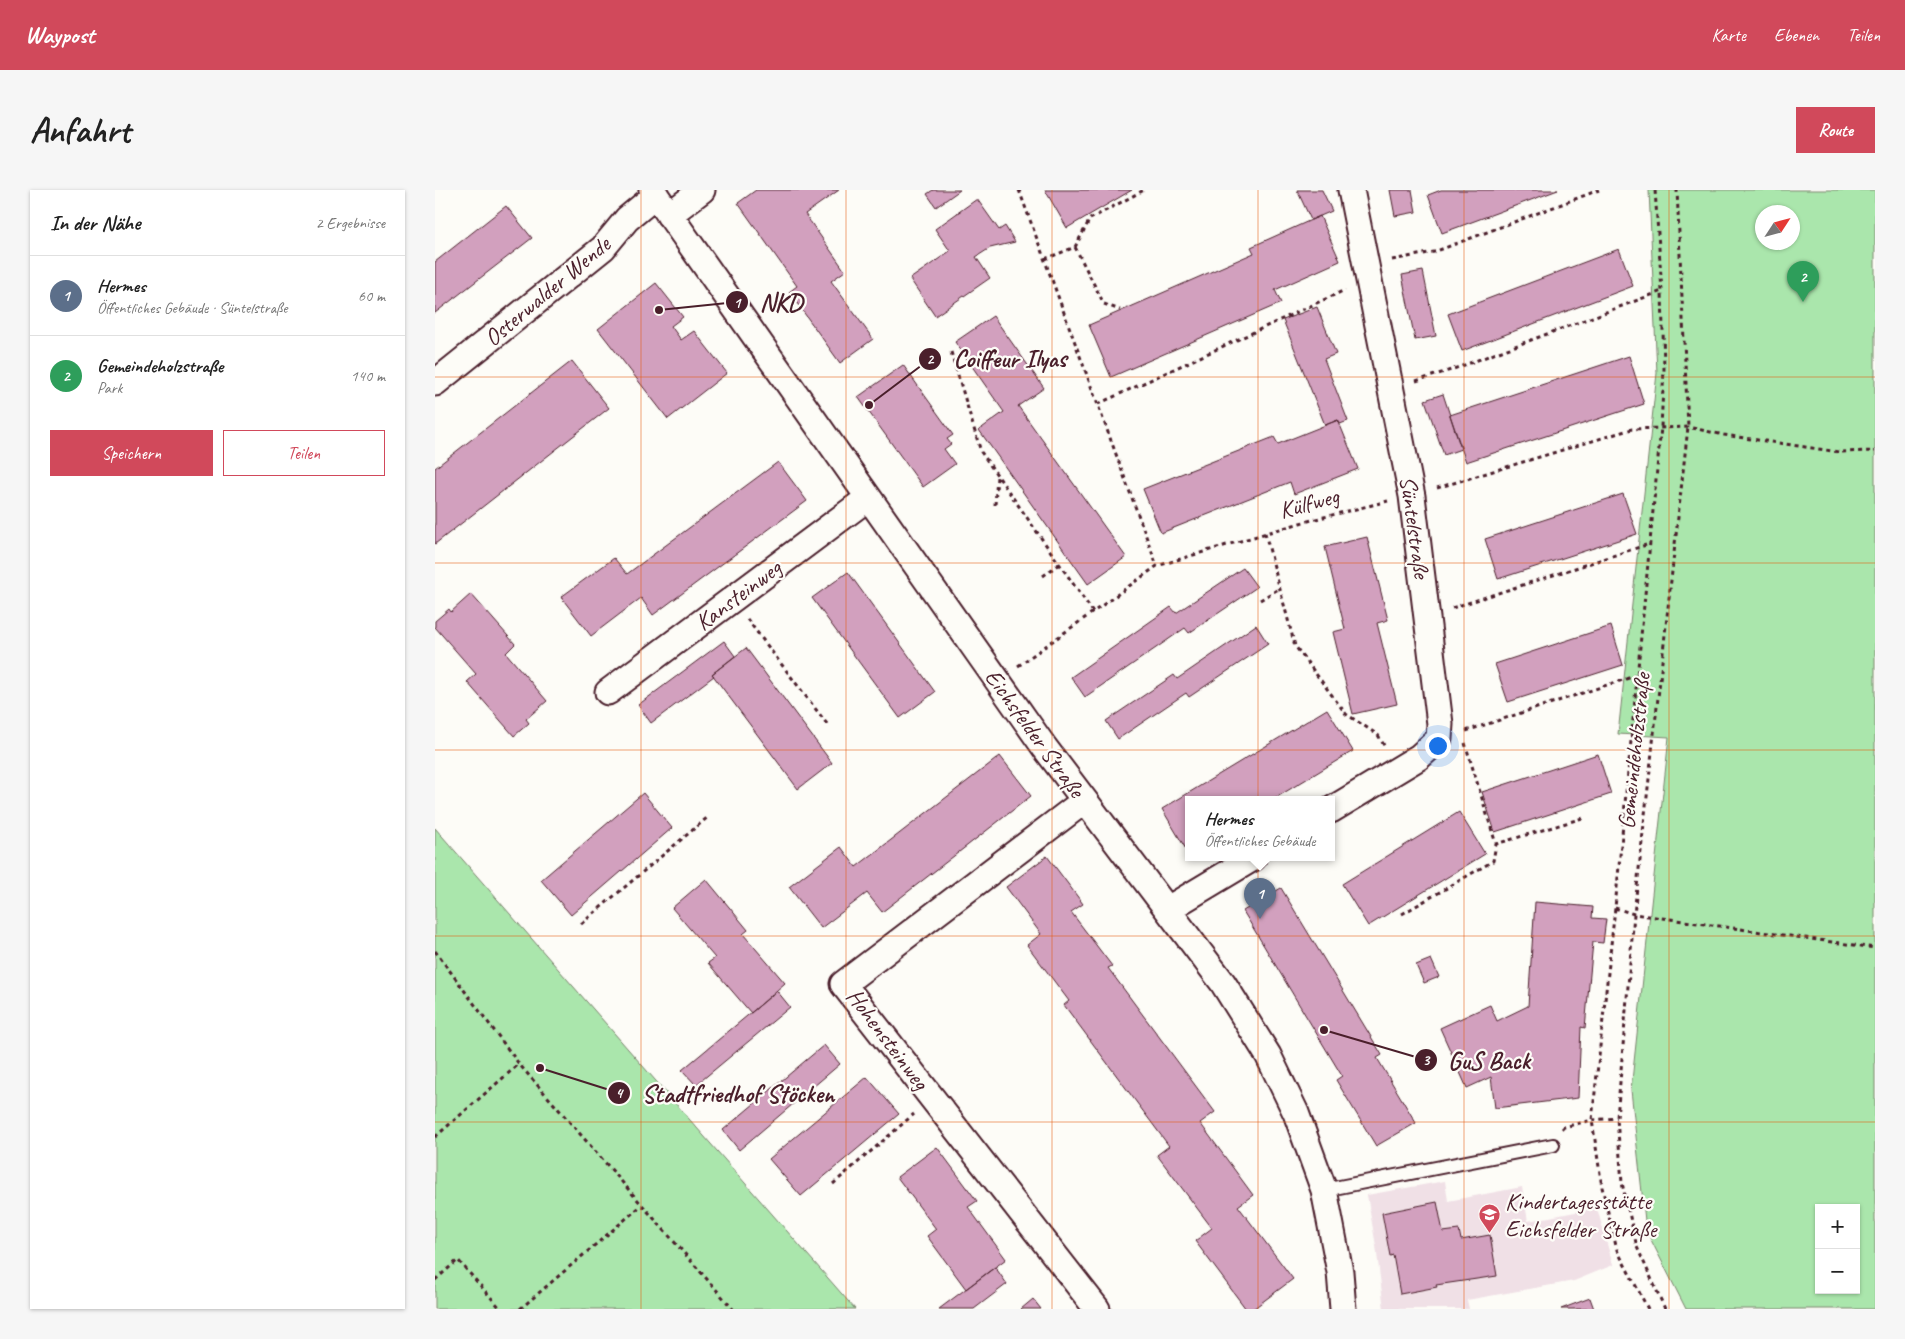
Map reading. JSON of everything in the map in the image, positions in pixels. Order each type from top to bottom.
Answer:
[{"type":"street","points":[[669,215],[702,190]]},
{"type":"street","name":"Süntelstraße","points":[[1351,190],[1412,496],[1440,724],[1450,735]]},
{"type":"street","name":"Eichsfelder Straße","points":[[654,192],[997,681],[1084,800],[1169,909],[1223,983],[1268,1055],[1296,1113],[1324,1190],[1339,1272],[1343,1309]]},
{"type":"street","name":"Osterwalder Wende","points":[[435,383],[603,248],[627,219],[654,192]]},
{"type":"street","name":"Kansteinweg","points":[[607,692],[868,498]]},
{"type":"street","points":[[1335,808],[1419,757],[1450,735]]},
{"type":"street","name":"Hohensteinweg","points":[[1084,800],[843,984],[1097,1309]]},
{"type":"street","points":[[1169,909],[1248,861]]},
{"type":"lane","points":[[1324,1190],[1553,1145]]},
{"type":"path","points":[[1019,190],[1157,566]]},
{"type":"path","points":[[1045,259],[1075,247],[1090,219],[1144,190]]},
{"type":"path","points":[[1098,404],[1350,287],[1367,266],[1435,252],[1599,190]]},
{"type":"path","points":[[1648,1309],[1617,1250],[1601,1187],[1592,1120],[1615,908],[1661,427],[1664,369],[1662,291],[1655,190]]},
{"type":"path","name":"Gemeindeholzstraße","points":[[1665,1309],[1637,1247],[1622,1183],[1617,1118],[1634,914],[1688,427],[1677,190]]},
{"type":"path","points":[[1075,247],[1104,304],[1120,310]]},
{"type":"path","points":[[1391,388],[1451,370],[1662,291]]},
{"type":"path","points":[[951,352],[981,452],[1093,612]]},
{"type":"path","name":"Külfweg","points":[[997,681],[1157,566],[1265,533],[1366,506],[1412,496],[1632,429],[1688,427],[1724,435],[1839,452],[1875,452]]},
{"type":"path","points":[[995,505],[997,476]]},
{"type":"path","points":[[1265,533],[1295,646],[1346,714],[1378,734],[1398,770]]},
{"type":"path","points":[[1427,615],[1473,602],[1649,544]]},
{"type":"path","points":[[1043,576],[1059,564]]},
{"type":"path","points":[[1260,600],[1279,588]]},
{"type":"path","points":[[732,599],[827,724]]},
{"type":"path","points":[[1402,914],[1493,860],[1496,844],[1450,735],[1638,675]]},
{"type":"path","points":[[581,924],[708,817]]},
{"type":"path","points":[[1496,844],[1586,817]]},
{"type":"path","points":[[1615,908],[1634,914],[1875,948]]},
{"type":"path","points":[[435,951],[437,957],[519,1064],[733,1309]]},
{"type":"path","points":[[435,1137],[519,1064]]},
{"type":"path","points":[[833,1184],[933,1098]]},
{"type":"path","points":[[1553,1145],[1564,1127],[1592,1120],[1617,1118]]},
{"type":"path","points":[[521,1309],[642,1205]]},
{"type":"path","points":[[435,1280],[458,1260],[501,1309]]},
{"type":"shaded area","name":"Kindertagesstätte Eichsfelder Straße","points":[[1445,1181],[1448,1201],[1522,1187],[1528,1221],[1597,1208],[1613,1265],[1574,1281],[1467,1300],[1469,1309],[1384,1309],[1367,1195]]},
{"type":"green space","points":[[1649,190],[1875,190],[1875,1309],[1686,1309],[1646,1230],[1631,1090],[1669,737],[1618,734],[1657,373]]},
{"type":"green space","points":[[435,828],[855,1309],[435,1309]]},
{"type":"building","points":[[756,190],[839,190],[805,214],[845,271],[831,281],[873,339],[840,363],[789,292],[797,286],[738,203]]},
{"type":"building","points":[[933,190],[960,190],[936,207],[927,194]]},
{"type":"building","points":[[1045,190],[1132,190],[1067,228]]},
{"type":"building","points":[[1297,190],[1322,190],[1332,211],[1311,220]]},
{"type":"building","points":[[1390,190],[1412,190],[1416,212],[1395,216]]},
{"type":"building","points":[[1441,190],[1558,190],[1442,233],[1428,195]]},
{"type":"building","points":[[977,199],[999,230],[1005,226],[1015,242],[990,248],[976,257],[990,278],[935,316],[910,279],[950,251],[935,229]]},
{"type":"building","points":[[506,206],[532,238],[435,313],[435,262]]},
{"type":"building","points":[[1320,216],[1340,261],[1275,290],[1281,303],[1111,377],[1089,325],[1254,253],[1251,247]]},
{"type":"building","points":[[1619,249],[1633,286],[1462,351],[1448,314]]},
{"type":"building","points":[[1423,271],[1436,336],[1415,340],[1402,275]]},
{"type":"building","points":[[656,283],[683,317],[671,326],[681,340],[694,331],[727,373],[668,419],[598,329]]},
{"type":"building","points":[[1317,307],[1336,354],[1324,359],[1348,421],[1340,424],[1338,420],[1325,425],[1283,320]]},
{"type":"building","points":[[993,316],[1044,388],[1018,406],[1126,557],[1088,584],[979,430],[1004,412],[955,342]]},
{"type":"building","points":[[1629,356],[1644,404],[1466,462],[1450,415]]},
{"type":"building","points":[[572,361],[609,408],[435,544],[435,468]]},
{"type":"building","points":[[903,365],[953,435],[947,439],[951,444],[944,449],[955,464],[923,487],[858,397]]},
{"type":"building","points":[[1443,394],[1461,449],[1444,455],[1425,400]]},
{"type":"building","points":[[1338,420],[1358,469],[1294,494],[1290,482],[1161,533],[1143,489],[1274,437],[1278,444]]},
{"type":"building","points":[[778,462],[807,501],[653,615],[641,598],[591,636],[561,597],[614,558],[627,574]]},
{"type":"building","points":[[1623,494],[1637,534],[1498,579],[1485,539]]},
{"type":"building","points":[[1367,537],[1388,620],[1377,623],[1397,704],[1353,714],[1333,632],[1345,629],[1325,547]]},
{"type":"building","points":[[1243,568],[1257,587],[1189,633],[1185,628],[1085,697],[1071,677],[1171,607],[1176,613]]},
{"type":"building","points":[[848,572],[935,692],[900,718],[812,598]]},
{"type":"building","points":[[471,594],[515,644],[506,653],[547,701],[526,719],[529,723],[514,736],[467,682],[476,674],[435,627],[435,621],[449,609],[451,612]]},
{"type":"building","points":[[1256,625],[1268,644],[1189,697],[1186,693],[1118,739],[1106,721],[1174,675],[1177,679]]},
{"type":"building","points":[[1611,626],[1623,665],[1508,702],[1495,664]]},
{"type":"building","points":[[724,641],[735,656],[712,674],[714,676],[651,723],[638,705]]},
{"type":"building","points":[[746,648],[832,763],[798,789],[712,674]]},
{"type":"building","points":[[1327,709],[1353,751],[1279,796],[1185,796],[1185,848],[1162,809]]},
{"type":"building","points":[[1598,754],[1611,794],[1495,832],[1482,792]]},
{"type":"building","points":[[1000,756],[1031,796],[882,912],[867,893],[821,928],[789,887],[841,847],[856,867]]},
{"type":"building","points":[[643,793],[672,828],[571,915],[541,880]]},
{"type":"building","points":[[1459,812],[1485,854],[1368,926],[1342,884]]},
{"type":"building","points":[[1047,856],[1083,904],[1071,912],[1112,966],[1108,968],[1215,1112],[1200,1123],[1253,1195],[1238,1206],[1293,1279],[1253,1309],[1246,1309],[1195,1241],[1212,1228],[1157,1155],[1169,1146],[1064,1005],[1069,1001],[1027,945],[1041,934],[1006,887]]},
{"type":"building","points":[[706,879],[748,930],[743,934],[785,983],[751,1013],[708,963],[715,958],[672,908]]},
{"type":"building","points":[[1281,888],[1382,1055],[1377,1058],[1416,1123],[1376,1146],[1336,1080],[1342,1076],[1243,911]]},
{"type":"building","points":[[1535,902],[1593,907],[1592,918],[1606,919],[1603,943],[1593,942],[1585,1028],[1581,1027],[1578,1098],[1495,1108],[1491,1077],[1467,1088],[1440,1028],[1490,1005],[1497,1021],[1528,1006]]},
{"type":"building","points":[[1431,959],[1439,977],[1424,983],[1416,965]]},
{"type":"building","points":[[777,991],[790,1007],[696,1085],[682,1070]]},
{"type":"building","points":[[824,1045],[840,1064],[739,1150],[723,1130]]},
{"type":"building","points":[[867,1077],[899,1114],[801,1196],[769,1159]]},
{"type":"building","points":[[937,1147],[977,1201],[968,1207],[1006,1259],[966,1289],[927,1236],[936,1229],[897,1177]]},
{"type":"building","points":[[1437,1202],[1443,1232],[1459,1230],[1461,1240],[1490,1235],[1497,1276],[1436,1285],[1437,1287],[1400,1294],[1393,1255],[1390,1256],[1382,1213]]},
{"type":"building","points":[[995,1267],[1007,1284],[974,1309],[939,1309]]},
{"type":"building","points":[[1590,1298],[1594,1309],[1561,1309]]},
{"type":"building","points":[[1033,1299],[1041,1309],[1021,1309]]},
{"type":"place","name":"Gemeindeholzstraße","points":[[1803,302]]},
{"type":"place","name":"NKD","points":[[659,310]]},
{"type":"place","name":"Coiffeur Ilyas","points":[[869,405]]},
{"type":"place","name":"Hermes","points":[[1260,919]]},
{"type":"place","name":"GuS Back","points":[[1324,1030]]},
{"type":"place","name":"Stadtfriedhof Stöcken","points":[[540,1068]]},
{"type":"place","name":"Kindertagesstätte Eichsfelder Straße","points":[[1489,1234]]}]
